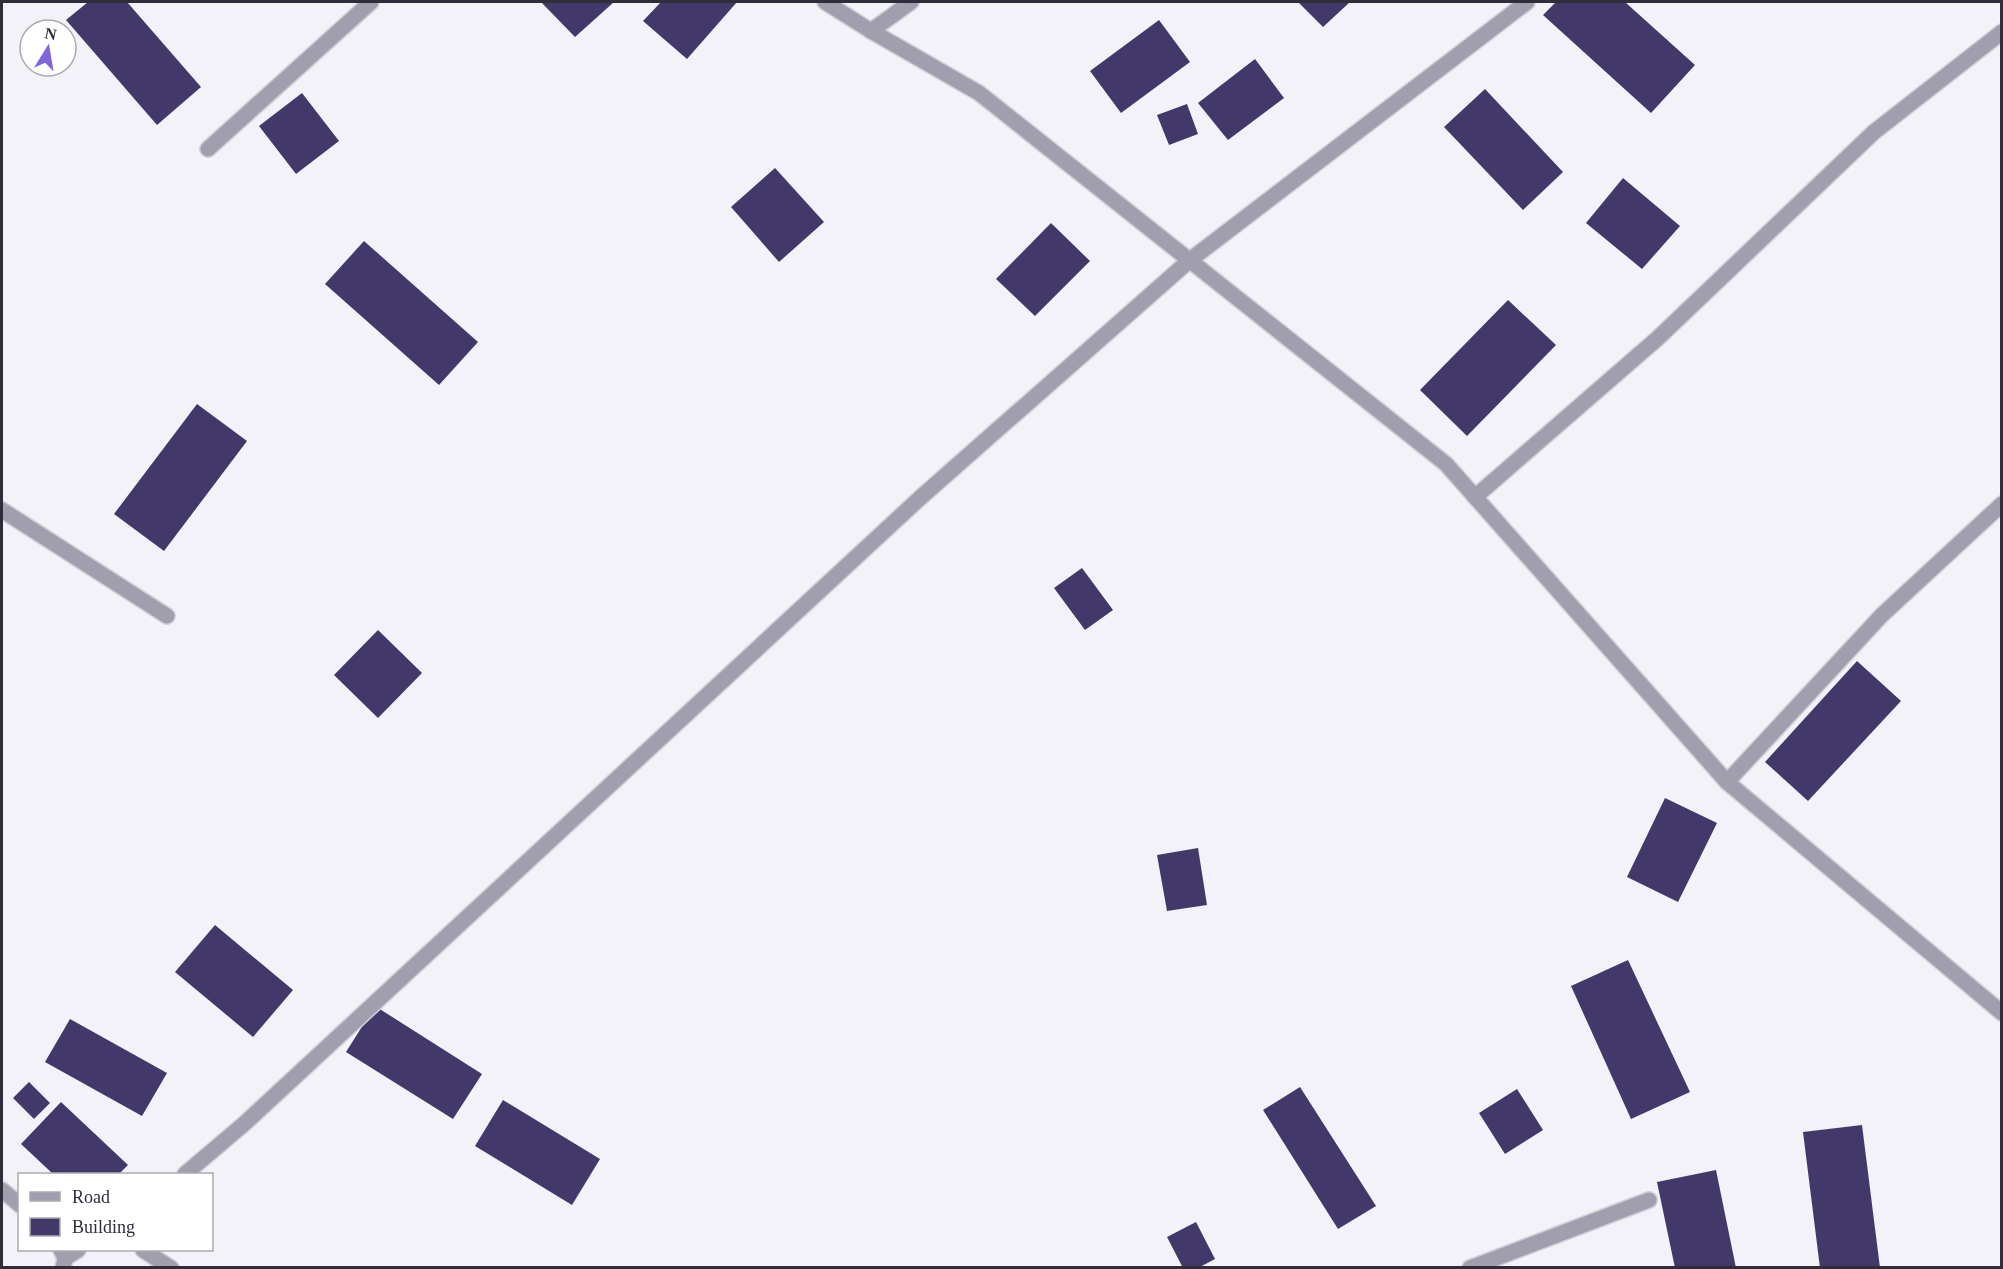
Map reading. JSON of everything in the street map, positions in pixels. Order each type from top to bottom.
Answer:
[{"type":"street","points":[[208,149],[371,2]]},
{"type":"street","points":[[825,2],[979,93],[1446,464],[1727,782],[2001,1013]]},
{"type":"street","points":[[872,31],[911,2]]},
{"type":"street","points":[[185,1173],[244,1124],[920,498],[1190,260],[1527,2]]},
{"type":"street","points":[[1475,497],[1658,338],[1874,132],[2001,32]]},
{"type":"street","points":[[1727,782],[1882,615],[2001,504]]},
{"type":"street","points":[[2,510],[167,616]]},
{"type":"street","points":[[2,1190],[18,1203]]},
{"type":"street","points":[[1470,1268],[1649,1200]]},
{"type":"street","points":[[145,1251],[171,1268]]},
{"type":"building","points":[[88,2],[127,2],[201,87],[157,125],[78,34],[78,18],[68,18]]},
{"type":"building","points":[[541,2],[614,2],[575,37]]},
{"type":"building","points":[[661,2],[737,2],[687,59],[643,21]]},
{"type":"building","points":[[1298,2],[1350,2],[1323,27]]},
{"type":"building","points":[[1556,2],[1625,2],[1695,65],[1651,113],[1543,15]]},
{"type":"building","points":[[1159,20],[1190,62],[1121,113],[1090,71]]},
{"type":"building","points":[[1255,59],[1284,98],[1228,140],[1198,103]]},
{"type":"building","points":[[1485,89],[1563,172],[1523,210],[1444,127]]},
{"type":"building","points":[[302,93],[339,141],[296,174],[259,126]]},
{"type":"building","points":[[1187,104],[1198,134],[1169,145],[1157,115]]},
{"type":"building","points":[[775,168],[824,222],[779,262],[731,207]]},
{"type":"building","points":[[1623,178],[1680,226],[1642,269],[1586,223]]},
{"type":"building","points":[[1051,223],[1090,261],[1035,316],[996,279]]},
{"type":"building","points":[[364,241],[478,342],[439,385],[325,284]]},
{"type":"building","points":[[1508,300],[1556,345],[1467,436],[1420,390]]},
{"type":"building","points":[[197,404],[247,441],[164,551],[114,514]]},
{"type":"building","points":[[1082,568],[1113,610],[1085,630],[1054,588]]},
{"type":"building","points":[[378,630],[422,673],[378,718],[334,675]]},
{"type":"building","points":[[1857,661],[1901,701],[1808,801],[1765,762]]},
{"type":"building","points":[[1665,798],[1717,823],[1678,902],[1627,877]]},
{"type":"building","points":[[1198,848],[1207,905],[1167,911],[1157,855]]},
{"type":"building","points":[[215,925],[293,990],[253,1037],[175,972]]},
{"type":"building","points":[[1628,960],[1690,1092],[1631,1119],[1571,986]]},
{"type":"building","points":[[375,1006],[482,1074],[453,1119],[346,1052]]},
{"type":"building","points":[[70,1019],[167,1073],[142,1116],[45,1062]]},
{"type":"building","points":[[29,1082],[50,1103],[34,1119],[13,1098]]},
{"type":"building","points":[[1300,1087],[1376,1206],[1338,1229],[1263,1110]]},
{"type":"building","points":[[1517,1089],[1543,1130],[1505,1154],[1479,1113]]},
{"type":"building","points":[[503,1100],[600,1159],[572,1205],[475,1146]]},
{"type":"building","points":[[61,1102],[128,1165],[120,1173],[52,1173],[21,1144]]},
{"type":"building","points":[[1862,1125],[1880,1268],[1820,1268],[1803,1132]]},
{"type":"building","points":[[1716,1170],[1736,1268],[1675,1268],[1657,1182]]},
{"type":"building","points":[[1196,1222],[1215,1259],[1198,1268],[1183,1268],[1167,1237]]}]
